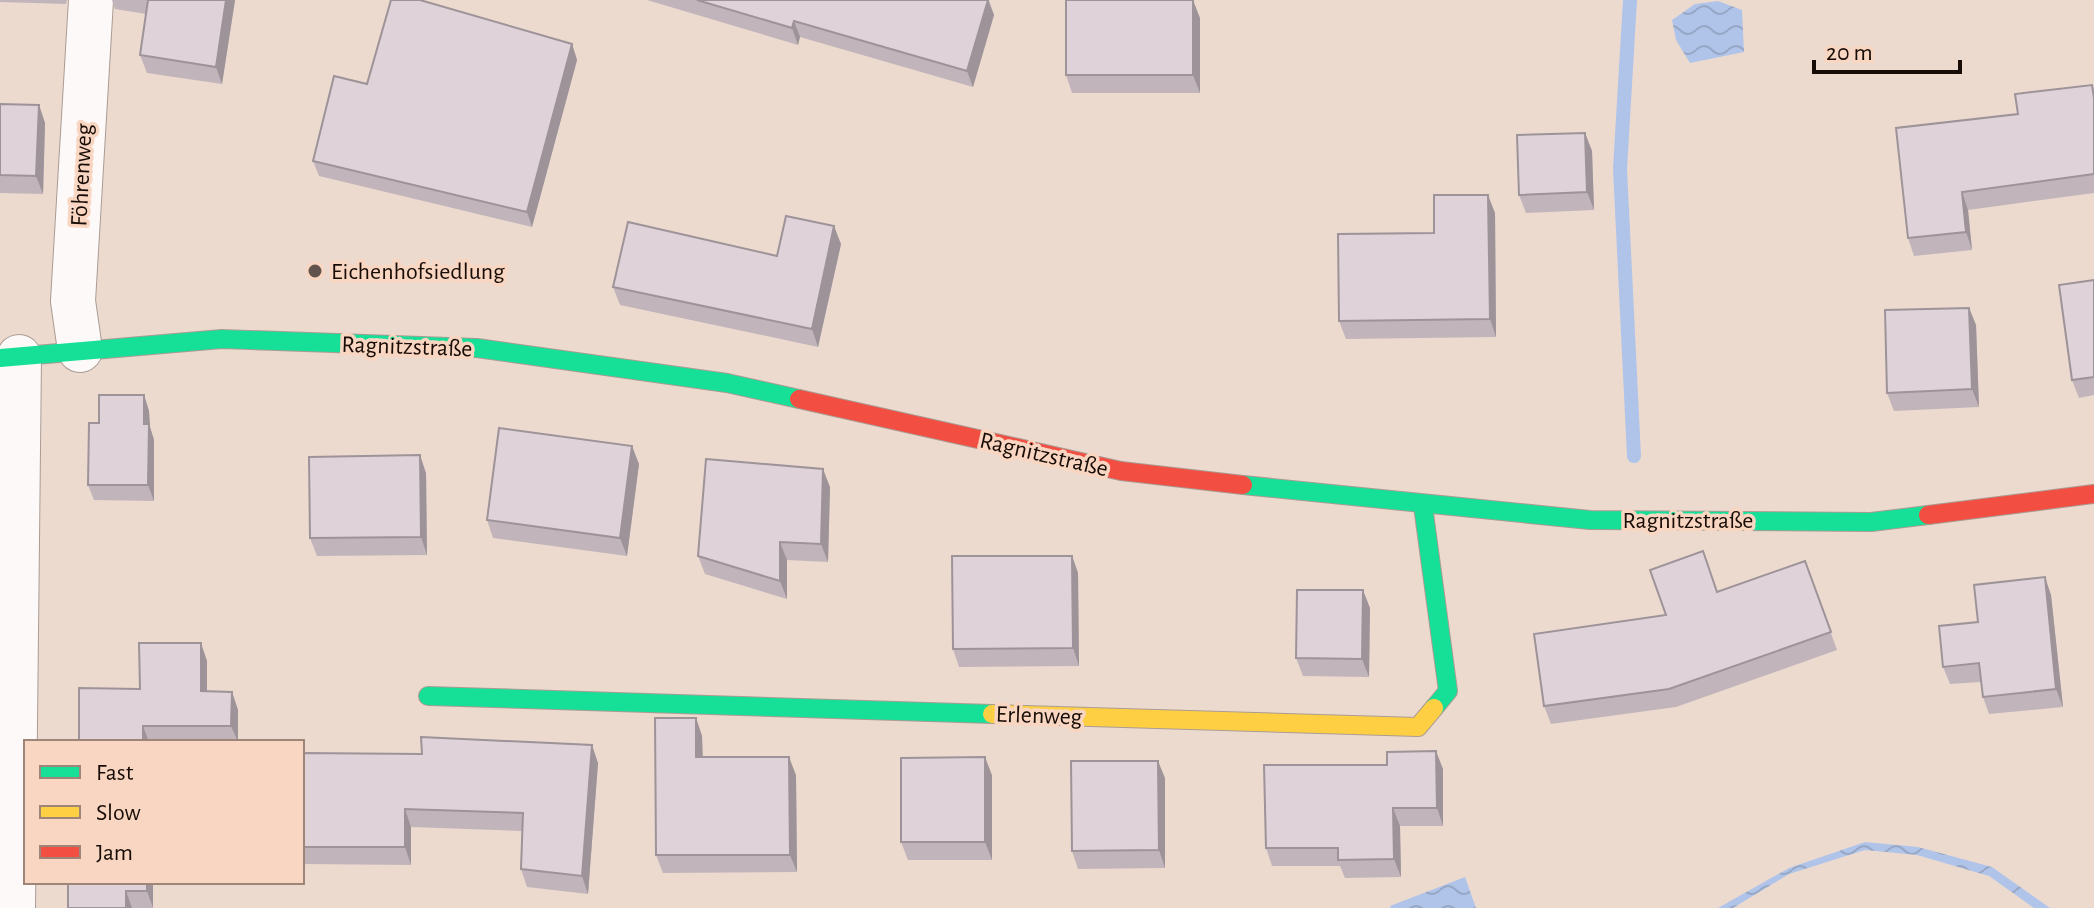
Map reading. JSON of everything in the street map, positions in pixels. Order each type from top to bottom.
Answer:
[{"type":"main road","name":"Ragnitzstraße","points":[[10,357],[222,339],[477,348],[727,383],[1121,471],[1423,506],[1590,520],[1871,522],[2094,494]]},
{"type":"main road","name":"Erlenweg","points":[[428,696],[1418,727],[1448,691],[1423,506]]},
{"type":"street","name":"Föhrenweg","points":[[80,350],[73,301],[91,0]]},
{"type":"street","points":[[10,357],[13,908]]},
{"type":"water","points":[[1718,1],[1742,10],[1744,52],[1690,63],[1676,40],[1672,20],[1695,4]]},
{"type":"water","points":[[1865,842],[1918,847],[1992,867],[2050,908],[2034,908],[1989,876],[1917,855],[1865,850],[1789,874],[1733,908],[1718,908],[1789,868]]},
{"type":"water","points":[[1465,877],[1476,908],[1390,906]]},
{"type":"building","points":[[148,0],[226,0],[216,67],[140,55]]},
{"type":"building","points":[[391,0],[420,0],[572,44],[527,212],[313,161],[334,76],[367,84]]},
{"type":"building","points":[[697,0],[988,0],[967,71],[794,21],[792,28]]},
{"type":"building","points":[[1066,0],[1193,0],[1193,75],[1066,75]]},
{"type":"building","points":[[2092,85],[2094,174],[1962,192],[1966,232],[1908,238],[1896,128],[2018,114],[2015,94]]},
{"type":"building","points":[[0,104],[39,105],[36,176],[0,175]]},
{"type":"building","points":[[1585,133],[1587,192],[1519,195],[1517,135]]},
{"type":"building","points":[[1434,195],[1488,195],[1490,319],[1339,321],[1338,234],[1434,233]]},
{"type":"building","points":[[786,216],[834,226],[812,329],[613,287],[628,222],[777,256]]},
{"type":"building","points":[[2094,280],[2094,377],[2072,380],[2059,285]]},
{"type":"building","points":[[1969,308],[1972,389],[1887,393],[1885,310]]},
{"type":"building","points":[[99,395],[144,395],[144,424],[149,424],[148,485],[88,485],[89,423],[99,423]]},
{"type":"building","points":[[499,428],[632,446],[620,538],[487,520]]},
{"type":"building","points":[[420,455],[421,537],[310,538],[309,457]]},
{"type":"building","points":[[706,459],[823,469],[821,544],[780,542],[780,581],[698,556]]},
{"type":"building","points":[[1703,551],[1717,592],[1805,561],[1831,632],[1669,689],[1544,706],[1534,634],[1666,615],[1650,570]]},
{"type":"building","points":[[952,556],[1072,556],[1073,648],[953,649]]},
{"type":"building","points":[[2045,577],[2056,689],[1983,697],[1979,663],[1943,667],[1939,626],[1978,622],[1974,585]]},
{"type":"building","points":[[1297,590],[1363,590],[1362,659],[1296,658]]},
{"type":"building","points":[[139,643],[201,643],[201,691],[232,692],[231,726],[143,726],[143,740],[79,740],[79,688],[140,689]]},
{"type":"building","points":[[655,718],[696,718],[696,757],[789,757],[790,855],[656,855]]},
{"type":"building","points":[[421,737],[592,745],[582,876],[521,869],[523,813],[405,809],[405,847],[304,847],[304,753],[422,754]]},
{"type":"building","points":[[1436,751],[1437,808],[1393,808],[1394,859],[1338,860],[1338,848],[1266,848],[1264,765],[1387,765],[1387,752]]},
{"type":"building","points":[[985,757],[985,842],[901,842],[901,758]]},
{"type":"building","points":[[1071,761],[1158,761],[1159,850],[1072,851]]},
{"type":"building","points":[[68,884],[147,884],[147,891],[126,891],[126,908],[68,908]]},
{"type":"waterway","points":[[1630,0],[1620,169],[1634,456]]},
{"type":"traffic: fast","points":[[0,358],[222,339],[477,348],[727,383],[799,399]]},
{"type":"traffic: fast","points":[[1243,485],[1590,520],[1871,522],[1928,515]]},
{"type":"traffic: fast","points":[[1423,506],[1448,691],[1434,708]]},
{"type":"traffic: fast","points":[[428,696],[992,714]]},
{"type":"traffic: slow","points":[[992,714],[1418,727],[1434,708]]},
{"type":"traffic: jam","points":[[799,399],[1121,471],[1243,485]]},
{"type":"traffic: jam","points":[[1928,515],[2094,494]]},
{"type":"place","name":"Eichenhofsiedlung","points":[[315,271]]}]
